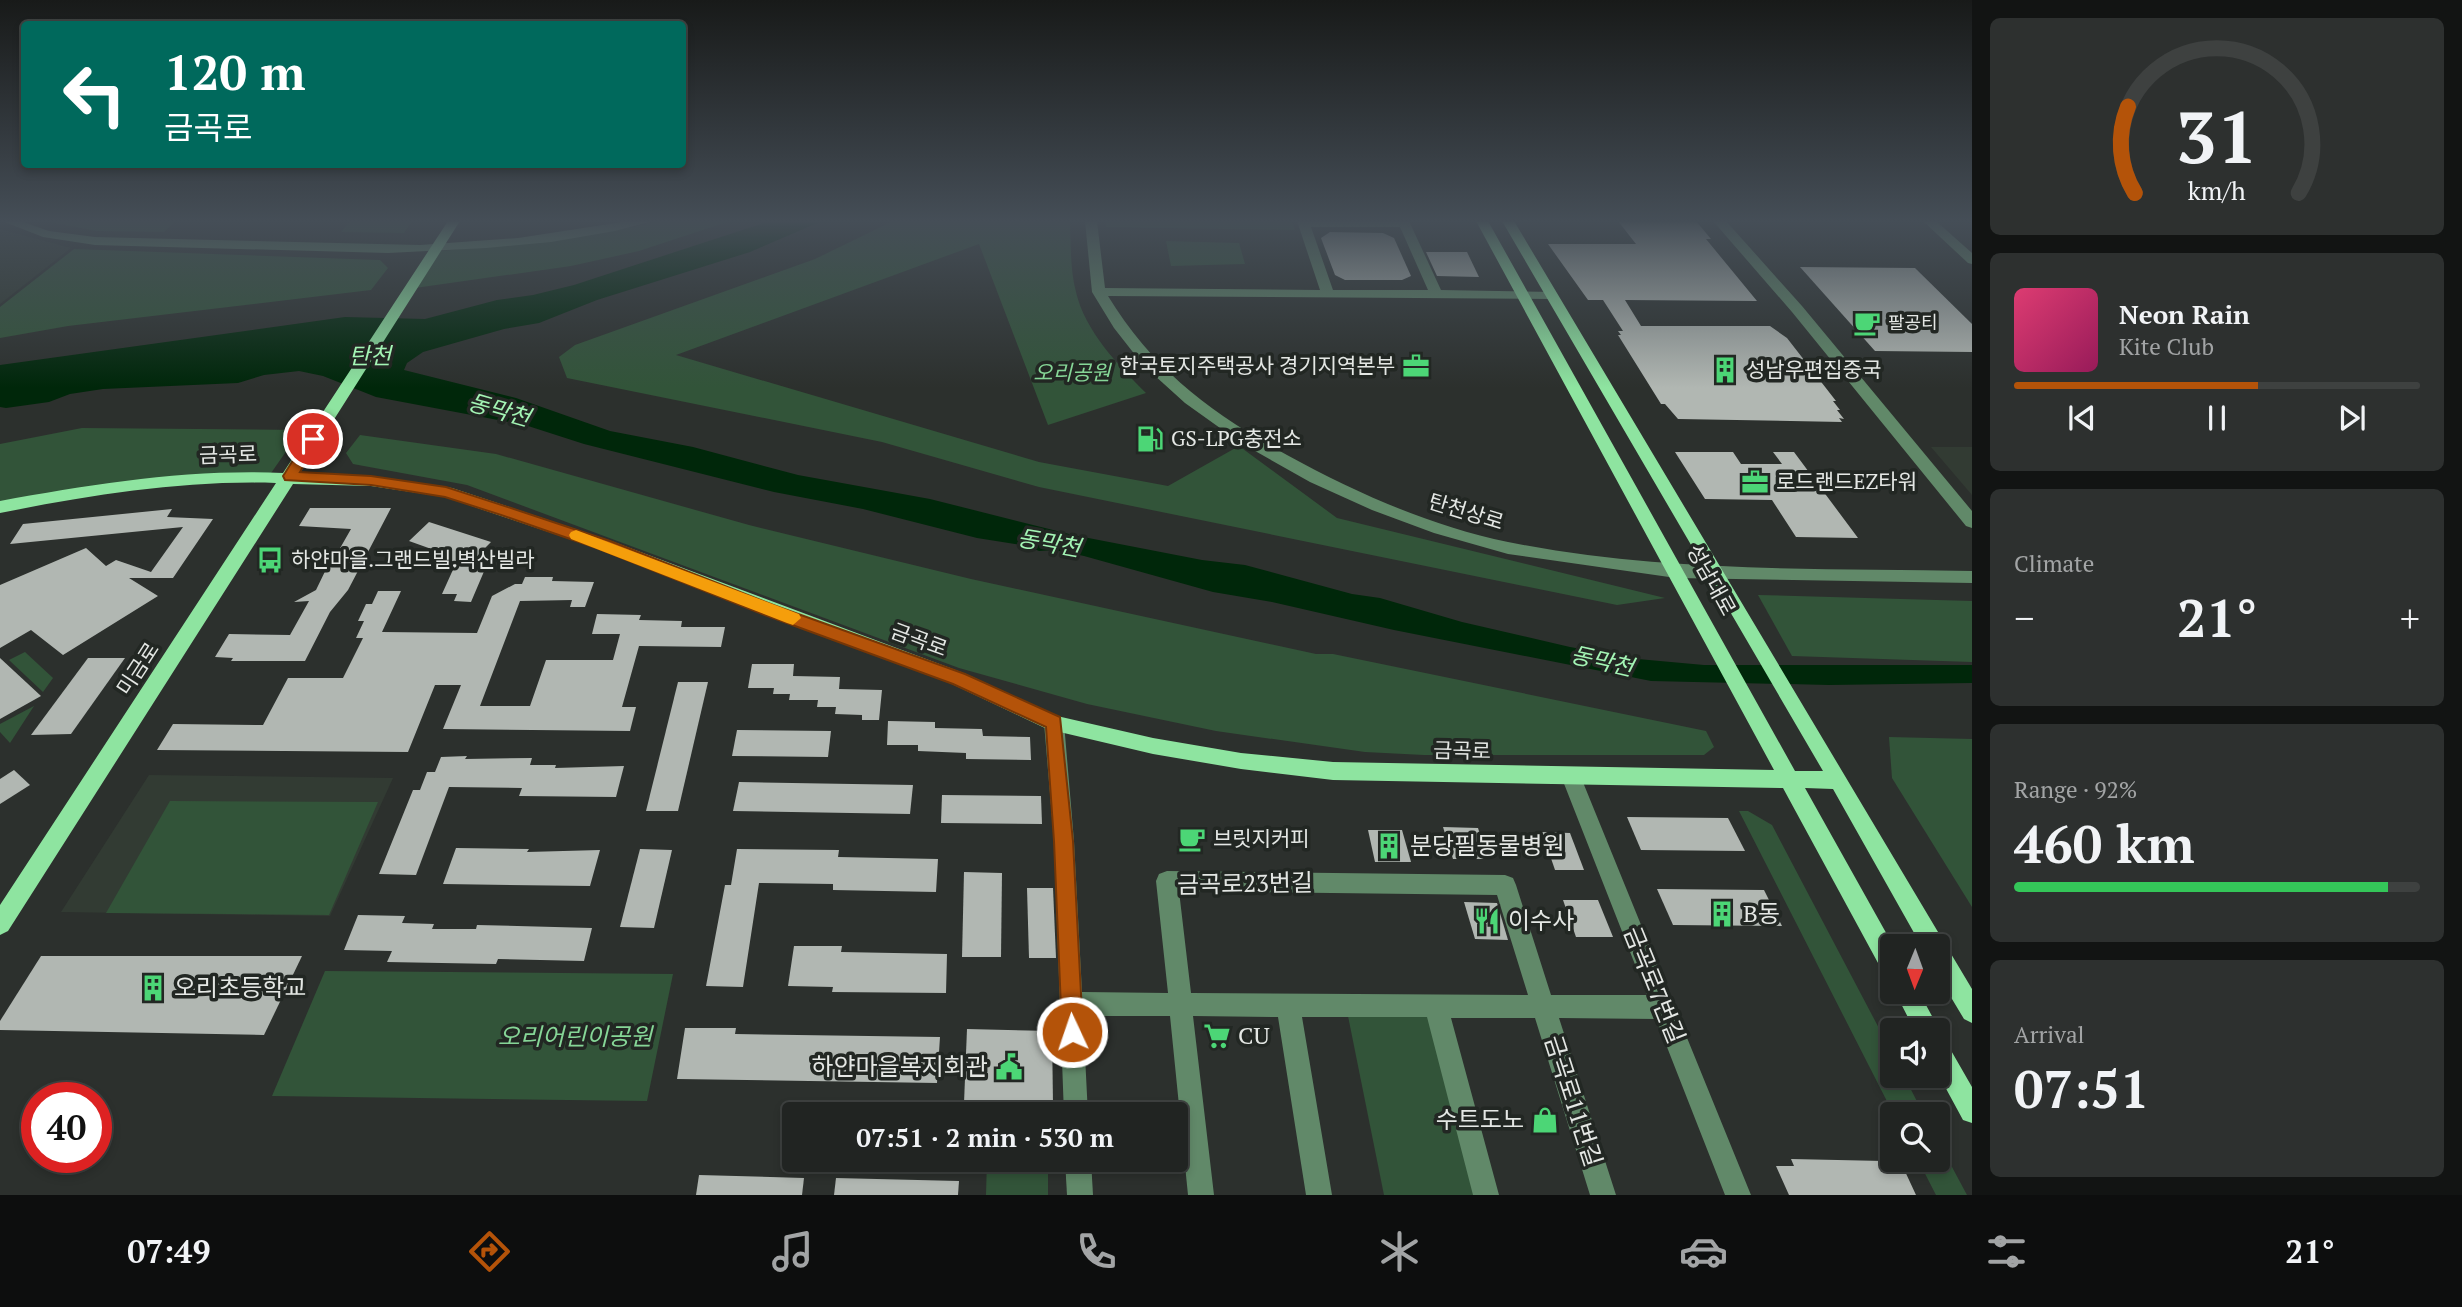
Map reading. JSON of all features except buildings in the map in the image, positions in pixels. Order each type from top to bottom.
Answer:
[{"type":"main road","name":"미금로","points":[[0,924],[417,277]]},
{"type":"main road","name":"성남대로","points":[[1513,277],[1880,944]]},
{"type":"main road","name":"성남대로","points":[[1540,277],[1739,616],[1839,780],[1927,934]]},
{"type":"main road","name":"금곡로","points":[[0,507],[39,498],[226,476],[290,476],[371,481],[446,492],[605,545],[959,679],[1054,723],[1153,746],[1216,757],[1334,771],[1839,780]]},
{"type":"main road","points":[[1950,974],[1972,1012]]},
{"type":"main road","points":[[1950,1071],[1972,1111]]},
{"type":"street","name":"탄천상로","points":[[1097,277],[1099,292],[1138,350],[1181,393],[1246,439],[1336,488],[1388,510],[1482,542],[1581,560],[1676,572],[1972,576]]},
{"type":"street","points":[[1322,277],[1327,292]]},
{"type":"street","points":[[1429,277],[1436,293]]},
{"type":"street","points":[[1768,277],[1972,522]]},
{"type":"street","points":[[1099,292],[1551,295]]},
{"type":"street","points":[[1054,723],[1064,841],[1075,1102]]},
{"type":"street","name":"금곡로7번길","points":[[1571,776],[1738,1195]]},
{"type":"street","name":"금곡로23번길","points":[[1201,1195],[1167,881],[1360,883]]},
{"type":"street","name":"금곡로11번길","points":[[1360,883],[1505,885],[1603,1195]]},
{"type":"street","points":[[1071,1004],[1288,1005],[1319,1195]]},
{"type":"street","name":"금곡로11번길","points":[[1288,1005],[1663,1007]]},
{"type":"street","points":[[1436,1006],[1486,1195]]},
{"type":"street","points":[[1079,1172],[1080,1195]]},
{"type":"shaded area","points":[[0,277],[35,277],[0,304]]},
{"type":"shaded area","points":[[1931,447],[1972,447],[1972,495]]},
{"type":"shaded area","points":[[149,775],[393,778],[330,916],[61,912]]},
{"type":"green space","points":[[39,277],[381,277],[371,290],[68,326],[0,338],[0,307]]},
{"type":"green space","points":[[422,277],[495,277],[415,288]]},
{"type":"green space","name":"오리공원","points":[[765,277],[890,277],[676,355],[1039,462],[1168,486],[1239,446],[1337,518],[1665,598],[1617,605],[1039,487],[882,442],[567,378],[559,357],[575,345]]},
{"type":"green space","name":"오리공원","points":[[991,277],[1073,277],[1080,306],[1095,334],[1146,393],[1048,425]]},
{"type":"green space","points":[[82,428],[301,430],[269,476],[62,495],[0,505],[0,444]]},
{"type":"green space","points":[[360,435],[496,454],[749,525],[971,579],[1316,654],[1333,654],[1706,731],[1714,747],[1704,755],[1424,755],[1365,752],[1216,731],[1087,704],[959,668],[467,485],[353,464],[346,453]]},
{"type":"green space","points":[[1758,595],[1972,601],[1972,662],[1792,656]]},
{"type":"green space","points":[[25,652],[53,678],[43,692],[9,660]]},
{"type":"green space","points":[[34,706],[10,743],[0,732],[0,724]]},
{"type":"green space","points":[[1889,737],[1972,739],[1972,907],[1892,778]]},
{"type":"green space","points":[[170,801],[378,802],[329,915],[106,913]]},
{"type":"green space","points":[[1739,811],[1748,811],[1772,825],[1880,1030],[1880,1088]]},
{"type":"green space","name":"오리어린이공원","points":[[325,971],[673,974],[647,1101],[272,1096]]},
{"type":"green space","points":[[1347,1011],[1433,1011],[1481,1195],[1384,1195]]},
{"type":"green space","points":[[1880,1088],[1910,1088],[1917,1102],[1887,1102]]},
{"type":"green space","points":[[1950,1163],[1967,1195],[1936,1195],[1924,1172],[1950,1172]]},
{"type":"green space","points":[[987,1172],[1048,1172],[1048,1195],[986,1195]]},
{"type":"water","points":[[599,277],[671,277],[597,300],[539,323],[504,329],[423,352],[407,363],[404,370],[516,398],[610,431],[693,447],[798,475],[930,499],[1073,535],[1202,560],[1245,565],[1352,594],[1380,598],[1462,622],[1570,647],[1638,659],[1704,665],[1972,665],[1972,683],[1829,685],[1651,681],[1213,592],[1084,556],[1054,550],[1039,551],[863,509],[774,492],[584,444],[525,425],[376,397],[323,376],[299,371],[264,375],[238,383],[103,389],[70,394],[49,402],[0,407],[0,365],[345,317],[425,319],[497,300],[574,285]]},
{"type":"slow traffic","points":[[576,535],[793,618]]},
{"type":"place","name":"팔공티","points":[[1867,323]]},
{"type":"place","name":"한국토지주택공사 경기지역본부","points":[[1416,366]]},
{"type":"place","name":"성남우편집중국","points":[[1725,370]]},
{"type":"place","name":"GS-LPG충전소","points":[[1150,439]]},
{"type":"place","name":"로드랜드EZ타워","points":[[1755,482]]},
{"type":"place","name":"하얀마을.그랜드빌.벽산빌라","points":[[270,560]]},
{"type":"place","name":"브릿지커피","points":[[1192,839]]},
{"type":"place","name":"분당필동물병원","points":[[1389,846]]},
{"type":"place","name":"B동","points":[[1722,914]]},
{"type":"place","name":"이수사","points":[[1487,921]]},
{"type":"place","name":"오리초등학교","points":[[153,988]]},
{"type":"place","name":"CU","points":[[1217,1036]]},
{"type":"place","name":"하얀마을복지회관","points":[[1009,1067]]},
{"type":"place","name":"수트도노","points":[[1545,1120]]},
{"type":"route","points":[[313,439],[290,476],[371,481],[446,492],[506,511],[605,545],[959,679],[1054,723],[1064,841],[1072,1032]]},
{"type":"water label","name":"탄천","points":[[370,356]]},
{"type":"water label","name":"동막천","points":[[499,410]]},
{"type":"water label","name":"동막천","points":[[1049,543]]},
{"type":"water label","name":"동막천","points":[[1602,661]]}]
